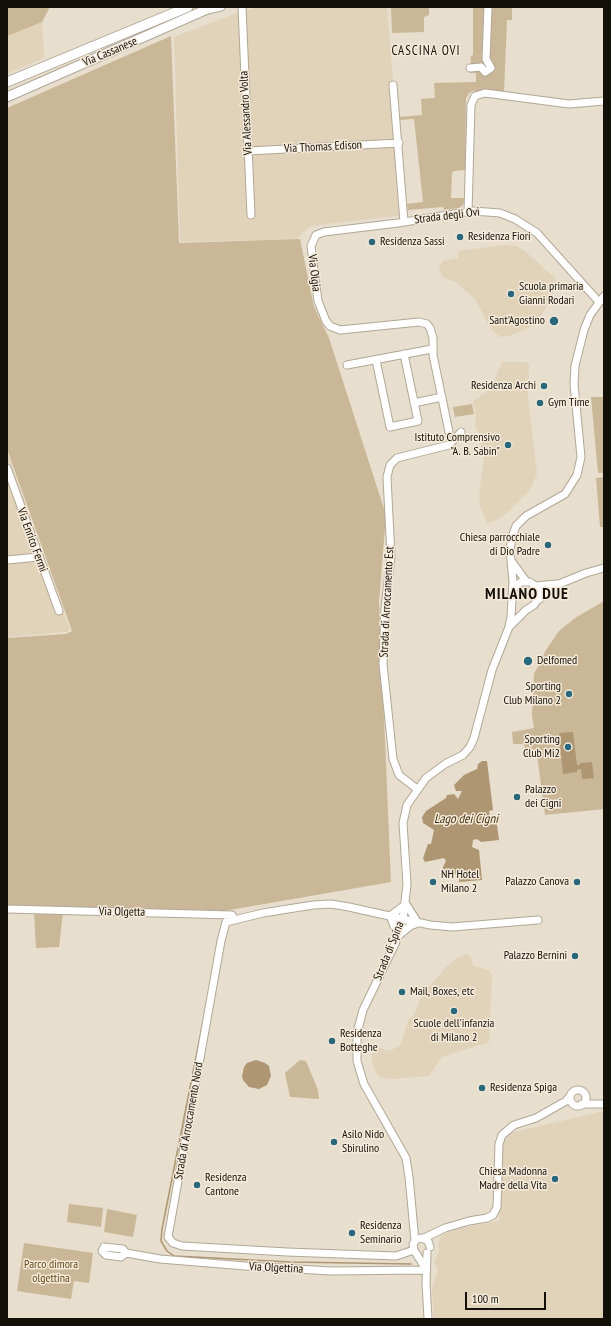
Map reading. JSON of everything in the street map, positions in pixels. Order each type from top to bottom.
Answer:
[{"type":"main road","name":"Via Cassanese","points":[[7,82],[188,7]]},
{"type":"main road","name":"Via Cassanese","points":[[7,97],[212,7]]},
{"type":"street","points":[[203,11],[221,7]]},
{"type":"street","points":[[470,68],[481,67],[486,59],[488,7]]},
{"type":"street","name":"Via Alessandro Volta","points":[[240,8],[251,215]]},
{"type":"street","points":[[393,85],[399,143],[404,222]]},
{"type":"street","points":[[468,212],[470,105],[475,96],[485,93],[569,104],[604,101]]},
{"type":"street","name":"Via Thomas Edison","points":[[248,151],[399,143]]},
{"type":"street","name":"Strada degli Ovi","points":[[404,222],[482,211],[500,213],[515,219],[531,229],[547,244],[599,302]]},
{"type":"street","name":"Via Olgia","points":[[404,222],[324,232],[316,235],[311,246],[319,306],[327,323],[336,329],[425,323],[432,330],[432,349],[449,432]]},
{"type":"street","points":[[509,627],[513,601],[511,542],[516,526],[526,516],[565,494],[577,475],[581,457],[574,384],[575,366],[584,330],[599,302],[604,296]]},
{"type":"street","points":[[347,366],[432,349]]},
{"type":"street","points":[[376,360],[390,427],[418,421],[404,354]]},
{"type":"street","points":[[414,403],[442,397]]},
{"type":"street","name":"Strada di Arroccamento Est","points":[[416,789],[399,775],[394,759],[383,664],[385,608],[391,556],[387,477],[390,465],[397,458],[450,445],[462,432]]},
{"type":"street","name":"Via Enrico Fermi","points":[[7,468],[38,557],[59,611]]},
{"type":"street","points":[[7,560],[38,557]]},
{"type":"street","points":[[512,561],[526,581],[536,586],[559,584]]},
{"type":"street","points":[[509,627],[528,608],[534,605],[538,600],[559,584],[586,573],[604,568]]},
{"type":"street","points":[[513,589],[516,584],[526,581]]},
{"type":"street","points":[[536,586],[539,594],[538,600]]},
{"type":"street","points":[[513,601],[521,608],[528,608]]},
{"type":"street","name":"Strada di Spina","points":[[420,1239],[413,1223],[406,1158],[366,1090],[360,1074],[356,1054],[357,1033],[363,1010],[398,936],[403,920],[406,904],[407,884],[403,823],[407,805],[416,789],[432,773],[463,755],[473,743],[492,670],[509,627]]},
{"type":"street","points":[[235,920],[263,913],[313,905],[331,904],[349,906],[418,923],[452,927],[538,920]]},
{"type":"street","points":[[390,916],[406,904],[418,923]]},
{"type":"street","name":"Via Olgetta","points":[[7,909],[232,915],[235,920]]},
{"type":"street","points":[[390,916],[398,936],[410,926],[418,923]]},
{"type":"street","name":"Strada di Arroccamento Nord","points":[[235,920],[226,922],[221,941],[168,1237],[173,1243],[182,1246],[264,1251],[396,1256],[416,1252]]},
{"type":"street","points":[[571,1100],[573,1091],[579,1090],[583,1092],[594,1105]]},
{"type":"street","points":[[582,1104],[586,1097]]},
{"type":"street","points":[[420,1239],[449,1227],[487,1218],[493,1215],[497,1207],[499,1144],[502,1135],[512,1126],[534,1120],[563,1102],[571,1100]]},
{"type":"street","points":[[571,1100],[576,1105],[604,1104]]},
{"type":"street","points":[[416,1252],[422,1255],[429,1250],[436,1237],[449,1227]]},
{"type":"street","points":[[420,1239],[416,1252],[426,1270]]},
{"type":"street","points":[[420,1239],[429,1242],[426,1270],[428,1319]]},
{"type":"street","name":"Via Olgettina","points":[[126,1253],[160,1260],[202,1264],[315,1270],[426,1270]]},
{"type":"shaded area","points":[[260,7],[387,7],[404,215],[311,226],[296,239],[180,242],[174,37],[242,11]]},
{"type":"shaded area","points":[[42,22],[44,58],[7,74],[7,34]]},
{"type":"shaded area","name":"Scuola primaria Gianni Rodari","points":[[505,245],[516,246],[525,251],[555,278],[557,285],[537,324],[509,336],[501,337],[492,331],[475,299],[457,283],[442,277],[439,267],[443,261],[458,258],[458,251]]},
{"type":"shaded area","name":"Istituto Comprensivo \"A. B. Sabin\"","points":[[502,362],[526,362],[529,365],[528,398],[537,474],[530,490],[505,515],[495,521],[487,523],[480,505],[479,495],[484,461],[479,433],[475,426],[476,417],[473,401],[485,393],[494,381]]},
{"type":"shaded area","points":[[7,451],[70,630],[66,632],[7,637]]},
{"type":"shaded area","name":"Scuole dell'infanzia di Milano 2","points":[[466,954],[471,957],[473,965],[489,970],[492,975],[489,1042],[442,1057],[429,1076],[392,1079],[380,1077],[376,1073],[372,1061],[373,1045],[389,1051],[400,1046],[409,1019],[413,1017],[421,997],[445,968],[457,958]]},
{"type":"shaded area","points":[[604,1111],[604,1319],[434,1319],[432,1289],[438,1271],[434,1262],[439,1252],[438,1243],[442,1235],[461,1228],[499,1221],[502,1149],[506,1137],[510,1133]]},
{"type":"green space","points":[[7,7],[50,7],[42,22],[7,36]]},
{"type":"green space","points":[[391,7],[429,7],[429,15],[424,17],[424,32],[392,33]]},
{"type":"green space","points":[[473,7],[512,7],[512,20],[507,20],[504,92],[473,91],[469,93],[466,98],[465,170],[454,171],[452,173],[451,198],[465,198],[463,205],[459,208],[444,210],[443,207],[408,210],[407,204],[423,202],[414,119],[398,120],[398,117],[422,115],[421,99],[435,98],[434,83],[476,82],[476,73],[470,73],[471,56],[473,55]]},
{"type":"green space","points":[[171,36],[179,243],[300,239],[314,307],[329,338],[386,515],[379,602],[391,882],[224,911],[7,905],[7,638],[66,634],[72,631],[7,449],[7,108]]},
{"type":"green space","points":[[591,397],[604,397],[604,473],[598,473]]},
{"type":"green space","points":[[472,404],[474,414],[455,417],[453,407]]},
{"type":"green space","points":[[604,477],[604,527],[600,527],[596,478]]},
{"type":"green space","name":"Sporting Club Milano 2","points":[[604,601],[604,809],[545,815],[537,755],[526,756],[524,744],[513,744],[512,732],[534,728],[532,715],[534,674],[546,650],[559,631],[575,618]]},
{"type":"green space","points":[[34,911],[63,912],[59,947],[36,948]]},
{"type":"green space","points":[[300,1060],[306,1061],[318,1090],[319,1099],[290,1097],[285,1073]]},
{"type":"green space","points":[[69,1204],[103,1208],[101,1227],[67,1222]]},
{"type":"green space","points":[[107,1209],[137,1215],[133,1237],[104,1232]]},
{"type":"green space","name":"Parco dimora olgettina","points":[[24,1243],[93,1253],[89,1283],[74,1281],[71,1299],[17,1291]]},
{"type":"water","name":"Sporting Club Mi2","points":[[573,732],[577,765],[580,765],[580,763],[592,762],[594,778],[582,779],[581,769],[577,770],[577,772],[563,774],[559,733]]},
{"type":"water","name":"Lago dei Cigni","points":[[482,761],[487,761],[493,810],[489,811],[490,819],[496,818],[499,840],[481,842],[477,839],[473,840],[472,847],[479,850],[482,880],[459,882],[459,874],[444,875],[443,867],[446,861],[444,858],[425,862],[423,858],[428,844],[431,844],[434,830],[423,823],[422,817],[426,811],[446,798],[447,795],[454,794],[458,799],[462,791],[456,791],[454,785],[464,775],[477,769],[478,764]]},
{"type":"water","points":[[256,1060],[269,1066],[271,1076],[267,1085],[259,1089],[249,1087],[243,1080],[242,1076],[244,1067],[247,1063]]},
{"type":"waterway","points":[[203,1022],[162,1229],[161,1241],[167,1251],[174,1256],[290,1262],[411,1264]]},
{"type":"place","name":"Residenza Fiori","points":[[460,237]]},
{"type":"place","name":"Residenza Sassi","points":[[372,242]]},
{"type":"place","name":"Scuola primaria Gianni Rodari","points":[[511,294]]},
{"type":"place","name":"Sant'Agostino","points":[[554,321]]},
{"type":"place","name":"Residenza Archi","points":[[544,386]]},
{"type":"place","name":"Gym Time","points":[[540,403]]},
{"type":"place","name":"Istituto Comprensivo \"A. B. Sabin\"","points":[[508,445]]},
{"type":"place","name":"Chiesa parrocchiale di Dio Padre","points":[[548,545]]},
{"type":"place","name":"Delfomed","points":[[528,661]]},
{"type":"place","name":"Sporting Club Milano 2","points":[[569,694]]},
{"type":"place","name":"Sporting Club Mi2","points":[[568,747]]},
{"type":"place","name":"Palazzo dei Cigni","points":[[517,797]]},
{"type":"place","name":"NH Hotel Milano 2","points":[[433,882]]},
{"type":"place","name":"Palazzo Canova","points":[[577,882]]},
{"type":"place","name":"Palazzo Bernini","points":[[575,956]]},
{"type":"place","name":"Mail, Boxes, etc","points":[[402,992]]},
{"type":"place","name":"Scuole dell'infanzia di Milano 2","points":[[454,1011]]},
{"type":"place","name":"Residenza Botteghe","points":[[332,1041]]},
{"type":"place","name":"Residenza Spiga","points":[[482,1088]]},
{"type":"place","name":"Asilo Nido Sbirulino","points":[[334,1142]]},
{"type":"place","name":"Chiesa Madonna Madre della Vita","points":[[555,1179]]},
{"type":"place","name":"Residenza Cantone","points":[[197,1185]]},
{"type":"place","name":"Residenza Seminario","points":[[352,1233]]},
{"type":"district","name":"CASCINA OVI","points":[[426,51]]},
{"type":"district","name":"MILANO DUE","points":[[527,594]]}]
